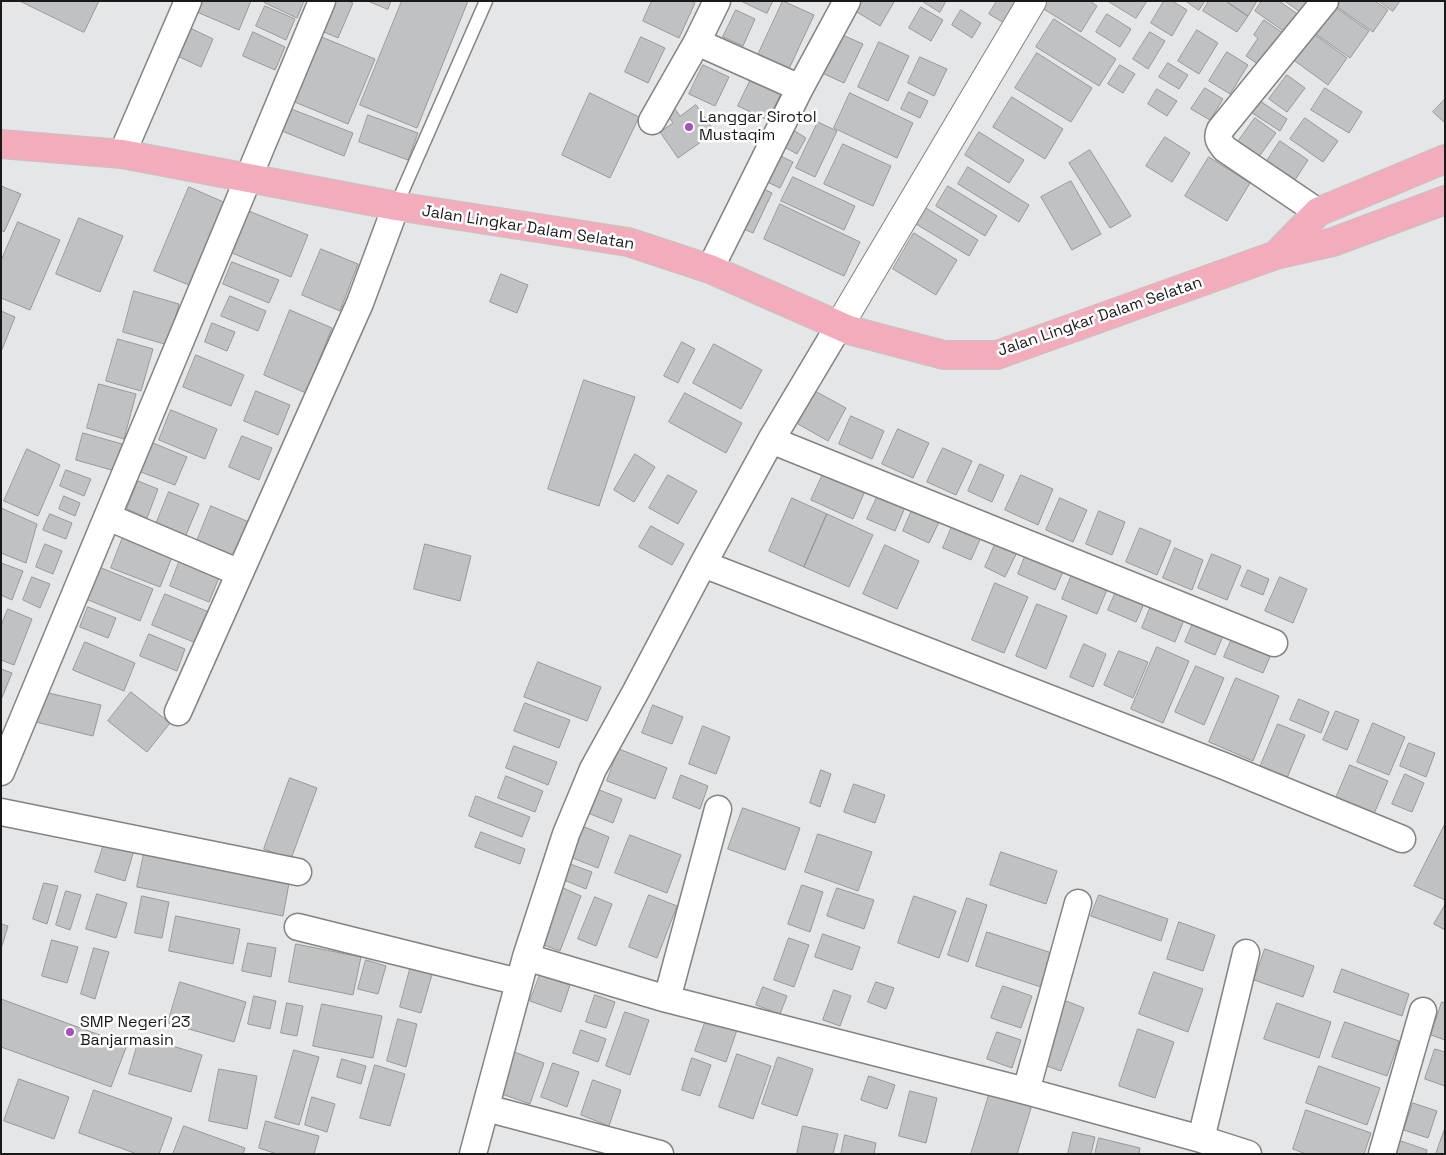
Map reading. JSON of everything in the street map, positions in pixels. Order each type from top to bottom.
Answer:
[{"type":"main road","name":"Jalan Lingkar Dalam Selatan","points":[[1,144],[122,154],[396,206],[628,242],[710,269],[849,330],[944,354],[997,355],[1276,255],[1318,212],[1445,159]]},
{"type":"main road","points":[[1276,255],[1333,242],[1445,200]]},
{"type":"street","points":[[122,154],[188,1]]},
{"type":"street","points":[[1,772],[322,1]]},
{"type":"street","points":[[652,121],[697,42],[717,1]]},
{"type":"street","points":[[710,269],[800,88],[847,1]]},
{"type":"street","points":[[473,1154],[526,957],[566,834],[593,769],[702,564],[772,440],[1032,1]]},
{"type":"street","points":[[1318,212],[1225,149],[1219,141],[1218,134],[1325,1]]},
{"type":"street","points":[[697,42],[800,88]]},
{"type":"street","points":[[178,712],[360,303],[396,206]]},
{"type":"street","points":[[772,440],[1274,643]]},
{"type":"street","points":[[108,517],[240,573]]},
{"type":"street","points":[[702,564],[1224,766],[1402,839]]},
{"type":"street","points":[[667,999],[718,809]]},
{"type":"street","points":[[1,812],[298,872]]},
{"type":"street","points":[[1026,1091],[1078,903]]},
{"type":"street","points":[[298,927],[519,982]]},
{"type":"street","points":[[1201,1139],[1246,953]]},
{"type":"street","points":[[526,957],[667,999],[1026,1091],[1201,1139],[1248,1154]]},
{"type":"street","points":[[1382,1154],[1424,1011]]},
{"type":"street","points":[[486,1108],[660,1154]]},
{"type":"lane","points":[[396,206],[486,1]]},
{"type":"building","points":[[20,1],[99,1],[84,32]]},
{"type":"building","points":[[194,1],[251,1],[239,30],[190,9]]},
{"type":"building","points":[[265,1],[304,1],[297,18],[265,3]]},
{"type":"building","points":[[328,1],[348,1],[353,3],[338,38],[317,29]]},
{"type":"building","points":[[368,1],[391,1],[388,9]]},
{"type":"building","points":[[402,1],[468,1],[417,128],[360,105]]},
{"type":"building","points":[[652,1],[691,1],[695,3],[679,38],[643,21]]},
{"type":"building","points":[[741,1],[773,1],[767,13]]},
{"type":"building","points":[[783,1],[814,15],[788,71],[757,57]]},
{"type":"building","points":[[850,1],[894,2],[880,26],[847,6]]},
{"type":"building","points":[[922,1],[946,1],[940,12]]},
{"type":"building","points":[[997,1],[1016,1],[1019,3],[1006,24],[989,14]]},
{"type":"building","points":[[1046,1],[1090,1],[1097,6],[1081,32],[1042,8]]},
{"type":"building","points":[[1108,1],[1147,1],[1136,18]]},
{"type":"building","points":[[1164,1],[1172,1],[1187,10],[1172,36],[1151,23]]},
{"type":"building","points":[[1186,1],[1205,1],[1199,10]]},
{"type":"building","points":[[1209,1],[1226,1],[1248,16],[1237,32],[1203,11]]},
{"type":"building","points":[[1226,1],[1257,1],[1248,16]]},
{"type":"building","points":[[1262,1],[1279,1],[1299,15],[1286,33],[1255,11]]},
{"type":"building","points":[[1285,1],[1315,1],[1305,15]]},
{"type":"building","points":[[1335,1],[1375,1],[1388,10],[1373,32],[1333,4]]},
{"type":"building","points":[[1379,1],[1400,1],[1393,11]]},
{"type":"building","points":[[1328,2],[1369,31],[1350,58],[1309,29]]},
{"type":"building","points":[[265,6],[295,19],[286,40],[256,26]]},
{"type":"building","points":[[921,7],[943,20],[931,41],[909,28]]},
{"type":"building","points":[[736,10],[755,19],[743,46],[723,37]]},
{"type":"building","points":[[961,10],[981,23],[972,38],[952,25]]},
{"type":"building","points":[[1107,14],[1131,29],[1120,47],[1096,32]]},
{"type":"building","points":[[1054,19],[1116,59],[1099,86],[1036,47]]},
{"type":"building","points":[[1264,20],[1284,34],[1261,66],[1246,56],[1258,38],[1254,35]]},
{"type":"building","points":[[184,25],[213,39],[201,67],[171,53]]},
{"type":"building","points":[[1307,29],[1347,58],[1328,85],[1288,56]]},
{"type":"building","points":[[1197,30],[1218,43],[1199,74],[1178,61]]},
{"type":"building","points":[[253,32],[285,47],[275,70],[243,56]]},
{"type":"building","points":[[1150,32],[1165,41],[1148,69],[1133,59]]},
{"type":"building","points":[[312,33],[375,59],[348,124],[285,98]]},
{"type":"building","points":[[838,33],[863,44],[844,83],[820,72]]},
{"type":"building","points":[[641,37],[665,48],[648,83],[625,72]]},
{"type":"building","points":[[879,42],[909,56],[888,101],[858,87]]},
{"type":"building","points":[[1227,52],[1248,65],[1230,94],[1209,81]]},
{"type":"building","points":[[1037,53],[1092,88],[1071,122],[1015,88]]},
{"type":"building","points":[[920,57],[947,69],[934,96],[908,83]]},
{"type":"building","points":[[1168,63],[1188,75],[1179,89],[1159,77]]},
{"type":"building","points":[[703,65],[729,77],[715,106],[689,94]]},
{"type":"building","points":[[1120,65],[1135,74],[1123,93],[1108,84]]},
{"type":"building","points":[[753,75],[783,89],[768,120],[738,106]]},
{"type":"building","points":[[1287,75],[1305,88],[1287,112],[1269,99]]},
{"type":"building","points":[[1205,88],[1223,99],[1210,120],[1191,109]]},
{"type":"building","points":[[1325,88],[1362,112],[1349,133],[1311,110]]},
{"type":"building","points":[[1157,89],[1177,101],[1167,116],[1148,104]]},
{"type":"building","points":[[909,92],[928,101],[920,118],[901,109]]},
{"type":"building","points":[[590,93],[639,117],[610,178],[562,155]]},
{"type":"building","points":[[850,93],[913,123],[897,158],[834,128]]},
{"type":"building","points":[[1012,97],[1063,129],[1045,159],[993,127]]},
{"type":"building","points":[[1254,97],[1287,119],[1280,131],[1246,109]]},
{"type":"building","points":[[1445,99],[1445,121],[1444,122],[1433,112]]},
{"type":"building","points":[[281,105],[353,133],[344,156],[272,127]]},
{"type":"building","name":"Langgar Sirotol Mustaqim","points":[[696,105],[715,132],[678,158],[660,132],[673,123],[667,114],[675,109],[680,116]]},
{"type":"building","points":[[368,115],[418,133],[408,160],[359,142]]},
{"type":"building","points":[[1255,118],[1276,133],[1258,158],[1237,143]]},
{"type":"building","points":[[1305,118],[1338,141],[1323,162],[1290,139]]},
{"type":"building","points":[[818,122],[837,131],[815,177],[796,168]]},
{"type":"building","points":[[787,126],[806,138],[797,154],[777,143]]},
{"type":"building","points":[[979,132],[1024,160],[1009,183],[965,155]]},
{"type":"building","points":[[1165,137],[1190,153],[1172,182],[1146,166]]},
{"type":"building","points":[[1280,141],[1308,160],[1293,183],[1265,164]]},
{"type":"building","points":[[843,144],[891,166],[873,206],[824,184]]},
{"type":"building","points":[[1090,150],[1131,216],[1110,228],[1069,163]]},
{"type":"building","points":[[775,153],[793,162],[780,188],[761,179]]},
{"type":"building","points":[[1209,157],[1250,183],[1227,221],[1185,196]]},
{"type":"building","points":[[968,167],[1029,205],[1019,222],[958,184]]},
{"type":"building","points":[[793,177],[855,206],[844,230],[781,201]]},
{"type":"building","points":[[1071,181],[1101,234],[1072,250],[1041,197]]},
{"type":"building","points":[[1,186],[21,194],[4,232],[1,230]]},
{"type":"building","points":[[758,186],[772,193],[753,233],[739,227]]},
{"type":"building","points":[[948,186],[997,216],[985,236],[936,206]]},
{"type":"building","points":[[189,187],[228,204],[194,287],[154,271]]},
{"type":"building","points":[[780,204],[860,242],[844,276],[764,239]]},
{"type":"building","points":[[926,208],[978,240],[969,256],[916,224]]},
{"type":"building","points":[[244,209],[308,235],[291,277],[227,251]]},
{"type":"building","points":[[79,218],[123,236],[100,292],[56,274]]},
{"type":"building","points":[[18,222],[60,240],[30,310],[1,298],[1,261]]},
{"type":"building","points":[[914,233],[957,260],[936,295],[893,269]]},
{"type":"building","points":[[321,249],[358,264],[340,311],[302,295]]},
{"type":"building","points":[[232,262],[279,280],[269,303],[223,284]]},
{"type":"building","points":[[501,274],[528,285],[517,313],[490,302]]},
{"type":"building","points":[[134,291],[179,304],[168,345],[123,332]]},
{"type":"building","points":[[230,296],[266,311],[258,331],[221,316]]},
{"type":"building","points":[[290,310],[332,328],[306,393],[264,375]]},
{"type":"building","points":[[1,311],[15,317],[1,352]]},
{"type":"building","points":[[212,323],[235,332],[227,351],[205,342]]},
{"type":"building","points":[[118,339],[153,349],[141,391],[106,381]]},
{"type":"building","points":[[682,342],[695,349],[678,383],[664,376]]},
{"type":"building","points":[[714,344],[762,370],[741,409],[693,383]]},
{"type":"building","points":[[196,355],[244,375],[231,406],[183,387]]},
{"type":"building","points":[[584,380],[635,397],[599,506],[548,489]]},
{"type":"building","points":[[99,384],[136,394],[124,439],[87,428]]},
{"type":"building","points":[[256,391],[290,405],[278,435],[244,421]]},
{"type":"building","points":[[815,391],[846,408],[828,441],[798,424]]},
{"type":"building","points":[[685,393],[742,423],[726,453],[669,422]]},
{"type":"building","points":[[171,410],[217,429],[205,459],[159,440]]},
{"type":"building","points":[[851,416],[884,431],[872,459],[839,444]]},
{"type":"building","points":[[898,429],[929,443],[913,478],[882,464]]},
{"type":"building","points":[[83,433],[122,444],[115,471],[76,460]]},
{"type":"building","points":[[242,436],[272,448],[259,480],[229,467]]},
{"type":"building","points":[[153,443],[187,457],[175,485],[141,472]]},
{"type":"building","points":[[943,448],[972,461],[956,495],[927,482]]},
{"type":"building","points":[[27,449],[60,465],[38,516],[4,501]]},
{"type":"building","points":[[635,454],[655,467],[634,502],[614,490]]},
{"type":"building","points":[[980,464],[1004,475],[992,502],[968,491]]},
{"type":"building","points":[[66,470],[91,479],[84,496],[60,486]]},
{"type":"building","points":[[824,472],[865,491],[853,519],[811,500]]},
{"type":"building","points":[[668,475],[697,491],[678,524],[649,508]]},
{"type":"building","points":[[1021,475],[1053,489],[1038,525],[1005,510]]},
{"type":"building","points":[[138,481],[158,489],[147,518],[127,509]]},
{"type":"building","points":[[169,492],[199,504],[186,535],[156,524]]},
{"type":"building","points":[[879,493],[906,505],[895,531],[867,519]]},
{"type":"building","points":[[64,496],[80,503],[75,516],[59,509]]},
{"type":"building","points":[[792,498],[827,514],[804,567],[769,551]]},
{"type":"building","points":[[1060,498],[1087,510],[1073,542],[1046,530]]},
{"type":"building","points":[[211,506],[249,522],[231,567],[193,551]]},
{"type":"building","points":[[1,508],[37,524],[26,563],[1,553]]},
{"type":"building","points":[[913,508],[940,520],[929,543],[903,531]]},
{"type":"building","points":[[1099,511],[1125,522],[1112,555],[1086,544]]},
{"type":"building","points":[[50,514],[72,523],[66,539],[43,530]]},
{"type":"building","points":[[827,514],[873,535],[849,587],[804,567]]},
{"type":"building","points":[[953,524],[981,537],[971,560],[943,548]]},
{"type":"building","points":[[651,526],[684,544],[672,565],[639,547]]},
{"type":"building","points":[[1140,528],[1171,541],[1157,575],[1126,562]]},
{"type":"building","points":[[125,532],[174,552],[160,587],[111,568]]},
{"type":"building","points":[[998,538],[1019,548],[1005,577],[985,567]]},
{"type":"building","points":[[45,544],[62,551],[53,574],[36,567]]},
{"type":"building","points":[[425,544],[471,556],[460,601],[414,589]]},
{"type":"building","points":[[885,545],[919,561],[897,609],[863,594]]},
{"type":"building","points":[[1029,547],[1067,563],[1055,590],[1018,574]]},
{"type":"building","points":[[1175,548],[1203,560],[1192,590],[1163,578]]},
{"type":"building","points":[[1212,554],[1241,566],[1227,600],[1198,588]]},
{"type":"building","points":[[181,557],[221,573],[209,602],[170,586]]},
{"type":"building","points":[[1,563],[23,571],[12,600],[1,595]]},
{"type":"building","points":[[99,567],[153,589],[140,621],[86,599]]},
{"type":"building","points":[[1075,567],[1110,582],[1097,614],[1062,599]]},
{"type":"building","points":[[1248,570],[1269,579],[1263,595],[1241,586]]},
{"type":"building","points":[[32,577],[50,584],[40,608],[23,600]]},
{"type":"building","points":[[1280,577],[1307,589],[1293,623],[1265,611]]},
{"type":"building","points":[[995,583],[1028,597],[1004,653],[972,640]]},
{"type":"building","points":[[1119,585],[1147,597],[1136,622],[1108,610]]},
{"type":"building","points":[[165,594],[209,612],[196,643],[152,625]]},
{"type":"building","points":[[1153,601],[1186,615],[1175,642],[1142,628]]},
{"type":"building","points":[[1037,604],[1067,616],[1046,669],[1016,656]]},
{"type":"building","points":[[88,607],[116,618],[108,638],[80,627]]},
{"type":"building","points":[[8,609],[32,619],[14,665],[1,660],[1,626]]},
{"type":"building","points":[[1196,616],[1226,629],[1215,655],[1185,642]]},
{"type":"building","points":[[149,634],[185,649],[177,671],[140,656]]},
{"type":"building","points":[[1234,634],[1273,650],[1263,673],[1224,657]]},
{"type":"building","points":[[85,642],[135,663],[124,691],[73,670]]},
{"type":"building","points":[[1084,644],[1106,654],[1093,687],[1070,677]]},
{"type":"building","points":[[1157,647],[1189,661],[1163,723],[1131,709]]},
{"type":"building","points":[[1119,651],[1148,662],[1133,698],[1104,685]]},
{"type":"building","points":[[538,662],[601,687],[587,721],[524,697]]},
{"type":"building","points":[[1196,666],[1224,678],[1204,725],[1175,712]]},
{"type":"building","points":[[1,669],[12,673],[1,700]]},
{"type":"building","points":[[1236,678],[1279,696],[1253,761],[1209,742]]},
{"type":"building","points":[[44,692],[101,705],[93,736],[36,722]]},
{"type":"building","points":[[131,692],[170,723],[147,752],[108,721]]},
{"type":"building","points":[[1299,699],[1329,712],[1321,733],[1290,720]]},
{"type":"building","points":[[525,703],[570,720],[559,748],[514,731]]},
{"type":"building","points":[[653,705],[683,717],[672,744],[642,733]]},
{"type":"building","points":[[1336,711],[1359,720],[1347,750],[1323,740]]},
{"type":"building","points":[[1373,723],[1405,737],[1389,775],[1357,762]]},
{"type":"building","points":[[1278,724],[1305,735],[1287,778],[1260,767]]},
{"type":"building","points":[[703,726],[730,737],[716,774],[689,764]]},
{"type":"building","points":[[1409,743],[1435,753],[1426,777],[1400,766]]},
{"type":"building","points":[[514,746],[557,762],[548,785],[506,768]]},
{"type":"building","points":[[619,749],[667,768],[655,799],[607,781]]},
{"type":"building","points":[[1350,765],[1388,781],[1371,821],[1333,805]]},
{"type":"building","points":[[821,770],[831,774],[820,807],[810,803]]},
{"type":"building","points":[[1405,774],[1424,783],[1412,812],[1392,804]]},
{"type":"building","points":[[681,775],[708,786],[700,809],[673,798]]},
{"type":"building","points":[[506,776],[543,791],[535,812],[498,798]]},
{"type":"building","points":[[290,778],[317,788],[291,859],[264,849]]},
{"type":"building","points":[[854,784],[885,795],[875,823],[844,812]]},
{"type":"building","points":[[597,789],[622,799],[613,823],[588,813]]},
{"type":"building","points":[[476,796],[530,817],[522,837],[469,816]]},
{"type":"building","points":[[743,808],[800,828],[785,870],[728,849]]},
{"type":"building","points":[[1445,824],[1445,900],[1414,886]]},
{"type":"building","points":[[582,826],[609,837],[598,868],[570,857]]},
{"type":"building","points":[[481,832],[525,849],[520,864],[475,847]]},
{"type":"building","points":[[818,834],[872,852],[858,891],[805,872]]},
{"type":"building","points":[[630,835],[681,855],[667,893],[615,873]]},
{"type":"building","points":[[105,841],[134,850],[125,881],[95,872]]},
{"type":"building","points":[[145,849],[290,878],[283,916],[137,887]]},
{"type":"building","points":[[1001,852],[1057,871],[1046,904],[990,885]]},
{"type":"building","points":[[570,864],[592,872],[586,889],[564,880]]},
{"type":"building","points":[[44,883],[58,886],[47,924],[33,919]]},
{"type":"building","points":[[802,885],[823,892],[810,932],[788,924]]},
{"type":"building","points":[[563,888],[581,896],[560,951],[541,944]]},
{"type":"building","points":[[837,888],[874,900],[864,929],[827,916]]},
{"type":"building","points":[[66,891],[81,895],[70,930],[56,925]]},
{"type":"building","points":[[97,894],[127,903],[116,938],[86,929]]},
{"type":"building","points":[[649,895],[677,906],[657,958],[629,947]]},
{"type":"building","points":[[1099,895],[1168,919],[1161,941],[1091,916]]},
{"type":"building","points":[[142,896],[169,902],[162,938],[135,933]]},
{"type":"building","points":[[914,896],[956,911],[939,958],[898,943]]},
{"type":"building","points":[[595,897],[612,904],[596,946],[578,939]]},
{"type":"building","points":[[967,898],[987,905],[968,962],[948,955]]},
{"type":"building","points":[[1445,905],[1445,930],[1434,924]]},
{"type":"building","points":[[176,916],[240,929],[233,964],[169,951]]},
{"type":"building","points":[[1179,922],[1215,935],[1203,971],[1167,959]]},
{"type":"building","points":[[1,924],[8,926],[1,949]]},
{"type":"building","points":[[987,932],[1055,954],[1044,988],[976,966]]},
{"type":"building","points":[[823,934],[860,947],[852,970],[815,957]]},
{"type":"building","points":[[789,938],[809,945],[794,987],[774,980]]},
{"type":"building","points":[[52,940],[78,947],[67,983],[42,976]]},
{"type":"building","points":[[248,943],[276,948],[271,977],[242,971]]},
{"type":"building","points":[[296,944],[361,957],[353,995],[289,982]]},
{"type":"building","points":[[94,948],[109,952],[95,999],[81,994]]},
{"type":"building","points":[[1265,949],[1314,966],[1303,997],[1254,980]]},
{"type":"building","points":[[413,958],[435,964],[421,1013],[400,1007]]},
{"type":"building","points":[[366,960],[386,966],[378,994],[358,989]]},
{"type":"building","points":[[1342,969],[1409,994],[1402,1016],[1334,992]]},
{"type":"building","points":[[1154,972],[1203,989],[1188,1032],[1139,1014]]},
{"type":"building","points":[[540,975],[570,985],[561,1012],[530,1001]]},
{"type":"building","points":[[180,982],[246,1002],[234,1042],[168,1023]]},
{"type":"building","points":[[876,982],[894,988],[886,1009],[868,1002]]},
{"type":"building","points":[[1003,986],[1032,996],[1021,1028],[991,1018]]},
{"type":"building","points":[[763,987],[787,996],[780,1014],[756,1005]]},
{"type":"building","points":[[834,990],[851,996],[840,1026],[823,1020]]},
{"type":"building","points":[[595,995],[615,1002],[606,1028],[586,1022]]},
{"type":"building","points":[[254,996],[276,1001],[270,1029],[248,1024]]},
{"type":"building","points":[[1,999],[127,1045],[111,1087],[1,1047]]},
{"type":"building","points":[[1061,999],[1084,1008],[1061,1071],[1038,1063]]},
{"type":"building","points":[[1442,1002],[1445,1003],[1445,1040],[1431,1035]]},
{"type":"building","points":[[287,1003],[303,1006],[297,1036],[281,1033]]},
{"type":"building","points":[[1277,1003],[1331,1022],[1319,1058],[1264,1039]]},
{"type":"building","points":[[322,1004],[382,1016],[373,1058],[313,1046]]},
{"type":"building","points":[[625,1012],[649,1020],[630,1075],[606,1066]]},
{"type":"building","points":[[707,1017],[738,1027],[726,1062],[695,1051]]},
{"type":"building","points":[[398,1019],[417,1024],[406,1067],[387,1061]]},
{"type":"building","points":[[1345,1022],[1399,1041],[1387,1076],[1332,1057]]},
{"type":"building","points":[[1138,1029],[1174,1042],[1155,1098],[1119,1086]]},
{"type":"building","points":[[581,1030],[606,1039],[598,1062],[573,1053]]},
{"type":"building","points":[[997,1032],[1021,1040],[1012,1068],[987,1059]]},
{"type":"building","points":[[140,1036],[202,1055],[191,1092],[129,1074]]},
{"type":"building","points":[[1435,1049],[1445,1052],[1445,1086],[1425,1079]]},
{"type":"building","points":[[294,1050],[319,1057],[299,1125],[275,1118]]},
{"type":"building","points":[[514,1052],[544,1063],[530,1104],[499,1093]]},
{"type":"building","points":[[737,1054],[771,1066],[753,1119],[719,1107]]},
{"type":"building","points":[[778,1057],[813,1069],[797,1116],[762,1104]]},
{"type":"building","points":[[692,1058],[711,1065],[700,1096],[682,1090]]},
{"type":"building","points":[[342,1059],[366,1066],[361,1084],[337,1077]]},
{"type":"building","points":[[553,1063],[579,1072],[567,1107],[541,1097]]},
{"type":"building","points":[[375,1065],[405,1074],[390,1126],[360,1118]]},
{"type":"building","points":[[1319,1066],[1380,1088],[1367,1125],[1306,1103]]},
{"type":"building","points":[[219,1069],[257,1076],[247,1129],[209,1121]]},
{"type":"building","points":[[869,1076],[895,1085],[887,1109],[861,1100]]},
{"type":"building","points":[[19,1079],[69,1097],[54,1139],[4,1121]]},
{"type":"building","points":[[593,1080],[621,1090],[609,1126],[581,1115]]},
{"type":"building","points":[[94,1090],[172,1118],[159,1154],[137,1154],[79,1133]]},
{"type":"building","points":[[910,1091],[937,1098],[926,1143],[899,1136]]},
{"type":"building","points":[[990,1092],[1032,1105],[1017,1154],[971,1154]]},
{"type":"building","points":[[312,1097],[335,1104],[327,1132],[305,1125]]},
{"type":"building","points":[[1413,1103],[1437,1111],[1428,1138],[1404,1130]]},
{"type":"building","points":[[1306,1110],[1371,1133],[1364,1154],[1306,1154],[1293,1149]]},
{"type":"building","points":[[266,1121],[319,1136],[314,1154],[277,1154],[259,1148]]},
{"type":"building","points":[[184,1126],[245,1148],[243,1154],[173,1154]]},
{"type":"building","points":[[803,1126],[838,1134],[833,1154],[797,1154]]},
{"type":"building","points":[[1445,1128],[1445,1154],[1436,1154]]},
{"type":"building","points":[[1073,1132],[1095,1137],[1091,1154],[1068,1154]]},
{"type":"building","points":[[845,1135],[876,1143],[874,1154],[841,1154]]},
{"type":"building","points":[[1099,1138],[1140,1148],[1139,1154],[1095,1154]]},
{"type":"building","points":[[1398,1140],[1427,1150],[1426,1154],[1393,1154]]},
{"type":"place","name":"Langgar Sirotol Mustaqim","points":[[689,127]]},
{"type":"place","name":"SMP Negeri 23 Banjarmasin","points":[[70,1032]]}]
